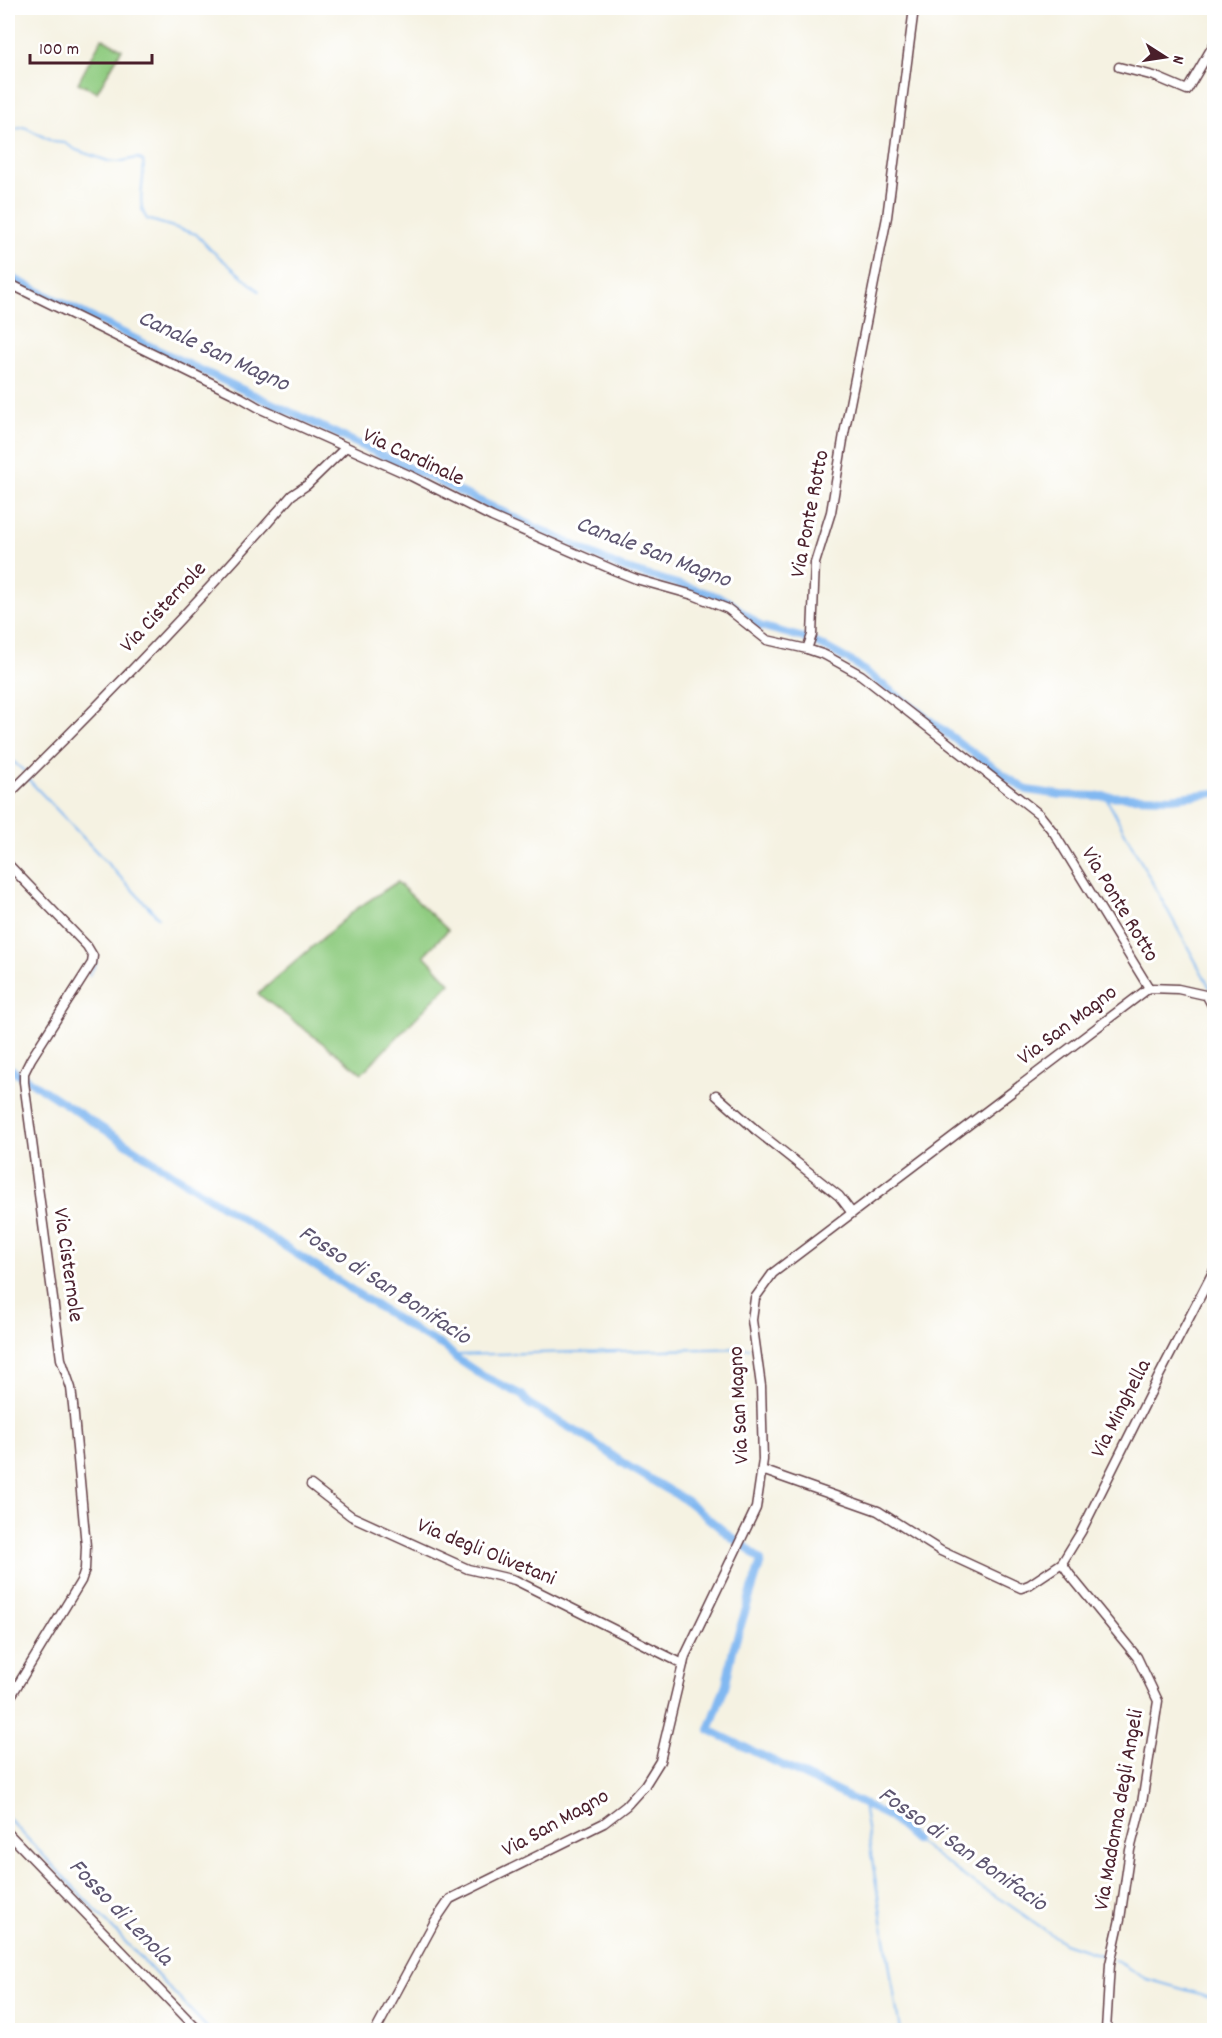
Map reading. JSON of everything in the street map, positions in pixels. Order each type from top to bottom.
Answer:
[{"type":"street","name":"Via Ponte Rotto","points":[[914,8],[887,217],[833,501],[815,563],[813,621],[809,644],[861,675],[1039,814],[1054,833],[1149,988]]},
{"type":"street","points":[[1119,67],[1154,76],[1187,90],[1215,44]]},
{"type":"street","name":"Via Cardinale","points":[[8,283],[261,409],[432,486],[492,517],[636,579],[693,595],[728,609],[767,639],[809,644]]},
{"type":"street","name":"Via Cisternole","points":[[8,795],[180,618],[292,495],[307,485],[346,447]]},
{"type":"street","name":"Via Cisternole","points":[[8,864],[87,946],[93,956],[92,963],[31,1059],[24,1077],[61,1359],[71,1388],[86,1546],[85,1569],[81,1581],[8,1701]]},
{"type":"street","name":"Via San Magno","points":[[376,2031],[435,1921],[450,1899],[604,1823],[626,1806],[645,1785],[660,1761],[685,1656],[756,1508],[763,1460],[761,1386],[752,1320],[755,1298],[773,1273],[1149,988],[1178,989],[1211,996]]},
{"type":"street","points":[[1211,996],[1215,1009]]},
{"type":"street","points":[[716,1095],[757,1131],[839,1196],[852,1213]]},
{"type":"street","name":"Via Minghella","points":[[1062,1563],[1081,1532],[1215,1270]]},
{"type":"street","points":[[762,1470],[878,1511],[941,1551],[1021,1588],[1062,1563]]},
{"type":"street","name":"Via degli Olivetani","points":[[311,1485],[351,1516],[468,1569],[515,1580],[683,1664]]},
{"type":"street","name":"Via Madonna degli Angeli","points":[[1062,1563],[1137,1657],[1158,1701],[1142,1803],[1130,1850],[1120,1919],[1111,1959],[1106,2031]]},
{"type":"street","points":[[8,1833],[198,2031]]},
{"type":"green space","points":[[102,38],[122,49],[97,92],[78,83]]},
{"type":"green space","points":[[397,882],[448,930],[424,955],[450,983],[362,1073],[258,994],[356,909]]},
{"type":"waterway","points":[[8,131],[25,127],[53,142],[65,143],[76,150],[108,161],[118,162],[137,158],[143,161],[141,199],[147,219],[196,234],[259,291]]},
{"type":"waterway","name":"Canale San Magno","points":[[8,276],[154,348],[620,567],[711,594],[728,601],[760,626],[804,638],[825,647],[854,663],[961,744],[1027,790],[1061,795],[1171,798],[1214,793]]},
{"type":"waterway","points":[[8,757],[24,771]]},
{"type":"waterway","points":[[28,779],[158,917]]},
{"type":"waterway","points":[[1105,796],[1214,995]]},
{"type":"waterway","points":[[89,975],[96,961]]},
{"type":"waterway","name":"Fosso di San Bonifacio","points":[[8,1067],[420,1334],[445,1347],[456,1358],[483,1376],[522,1395],[529,1404],[687,1501],[736,1541]]},
{"type":"waterway","points":[[453,1355],[749,1348]]},
{"type":"waterway","name":"Fosso di San Bonifacio","points":[[745,1546],[761,1561],[733,1650],[726,1684],[709,1730],[888,1816],[915,1840]]},
{"type":"waterway","points":[[863,1804],[900,2030]]},
{"type":"waterway","name":"Fosso di Lenola","points":[[8,1818],[209,2030]]},
{"type":"waterway","name":"Fosso di San Bonifacio","points":[[915,1840],[972,1882],[1064,1943],[1109,1958]]},
{"type":"waterway","name":"Fosso di San Bonifacio","points":[[1114,1960],[1147,1979],[1214,1998]]}]
